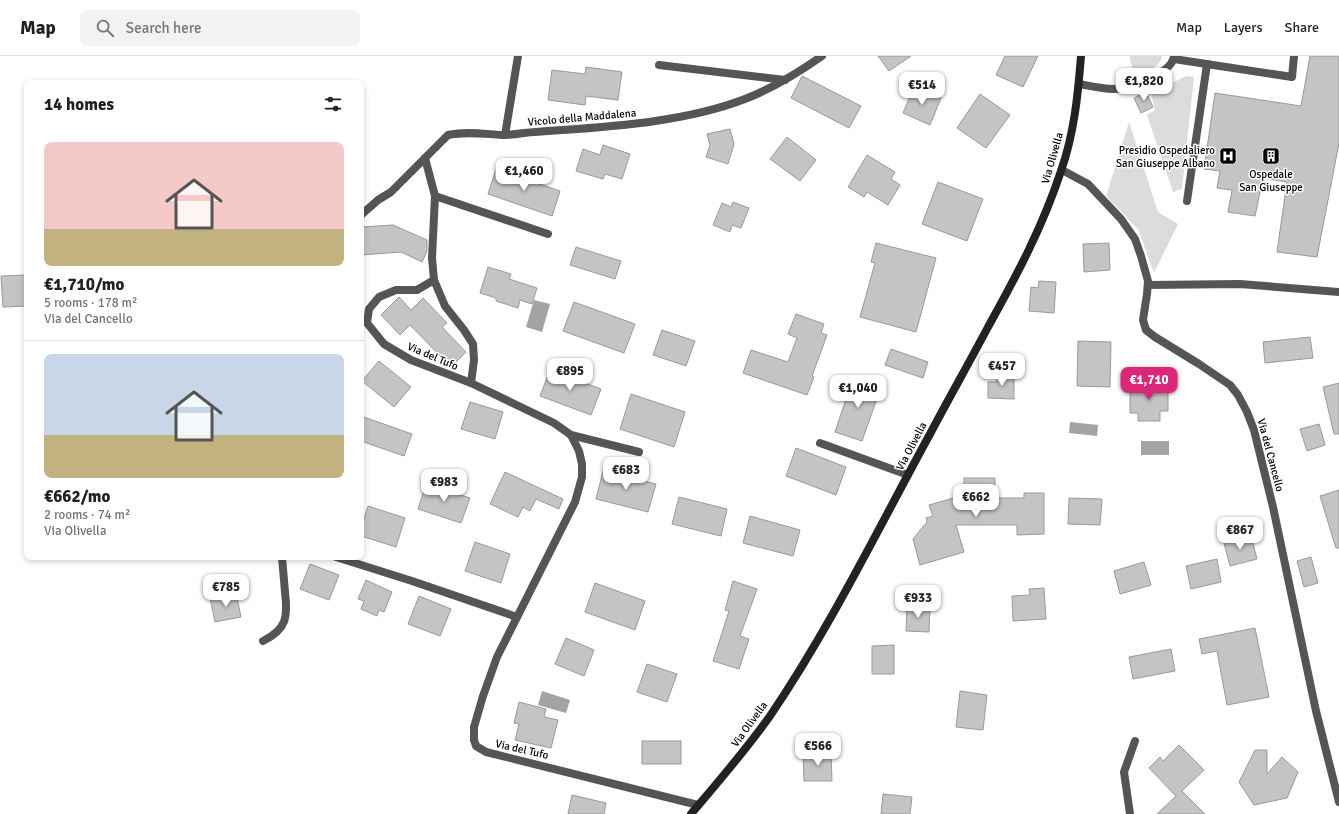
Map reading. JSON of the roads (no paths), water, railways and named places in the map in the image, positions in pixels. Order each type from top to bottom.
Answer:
[{"type":"main road","name":"Via Olivella","points":[[691,814],[765,723],[804,663],[874,539],[1007,292],[1039,227],[1062,170],[1072,130],[1079,84],[1081,56]]},
{"type":"street","points":[[505,135],[518,56]]},
{"type":"street","name":"Vicolo della Maddalena","points":[[364,212],[378,200],[391,192],[448,136],[459,133],[505,135],[629,124],[692,114],[746,99],[785,80],[822,56]]},
{"type":"street","points":[[1079,84],[1114,89],[1136,84],[1156,75],[1166,68],[1174,58],[1292,77],[1294,56]]},
{"type":"street","points":[[659,64],[785,80]]},
{"type":"street","points":[[1187,201],[1207,64]]},
{"type":"street","name":"Via del Tufo","points":[[425,158],[435,196],[432,258],[434,280],[445,306],[473,344],[474,360],[471,383]]},
{"type":"street","name":"Via del Cancello","points":[[1062,170],[1088,184],[1126,225],[1137,244],[1148,285],[1142,320],[1146,330],[1230,386],[1243,403],[1252,422],[1273,507],[1316,710],[1339,802]]},
{"type":"street","points":[[435,196],[548,234]]},
{"type":"street","name":"Via del Tufo","points":[[434,280],[417,290],[396,290],[379,297],[369,309],[367,323],[384,344],[411,360],[471,383],[554,423],[571,435],[577,445],[582,464],[582,477],[578,496],[572,510],[497,657],[484,691],[473,733],[476,746],[486,752],[698,806]]},
{"type":"street","points":[[1148,285],[1240,284],[1339,292]]},
{"type":"street","points":[[571,435],[639,452]]},
{"type":"street","points":[[820,443],[908,475]]},
{"type":"street","points":[[263,641],[278,632],[286,616],[287,606],[282,560]]},
{"type":"street","points":[[346,560],[517,617]]},
{"type":"street","points":[[1130,814],[1124,772],[1135,741]]},
{"type":"place","name":"Presidio Ospedaliero San Giuseppe Albano","points":[[1228,156]]},
{"type":"place","name":"Ospedale San Giuseppe","points":[[1271,156]]}]
